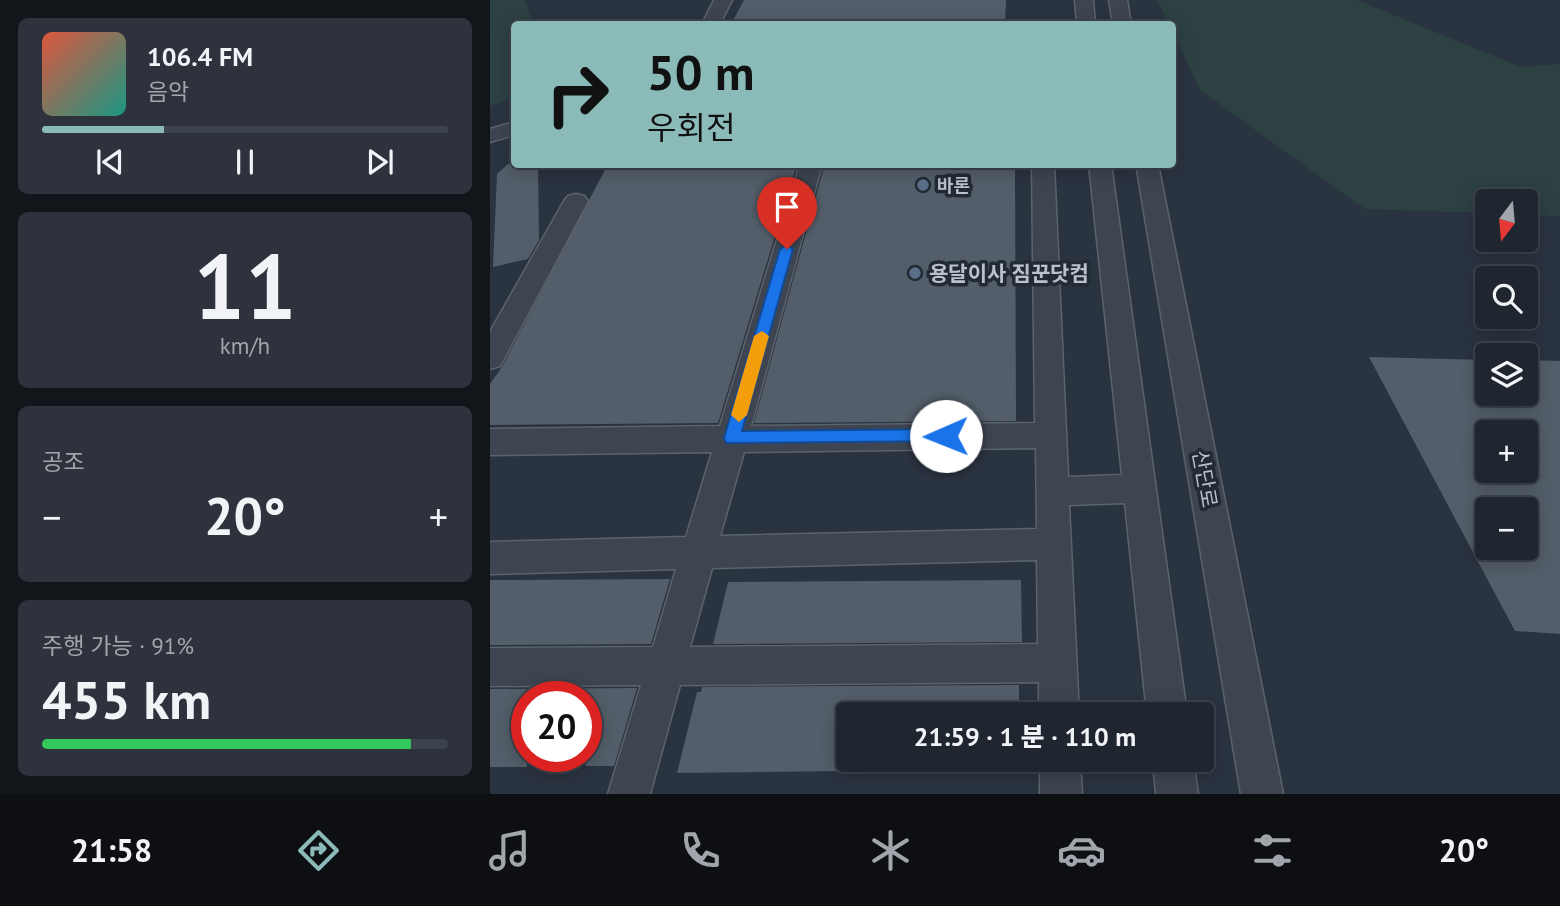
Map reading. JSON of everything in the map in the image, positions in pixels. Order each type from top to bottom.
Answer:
[{"type":"street","points":[[712,21],[723,0]]},
{"type":"street","points":[[1084,0],[1086,21]]},
{"type":"street","points":[[1118,0],[1122,21]]},
{"type":"street","points":[[490,136],[511,129]]},
{"type":"street","points":[[629,794],[810,168]]},
{"type":"street","points":[[1043,168],[1059,702]]},
{"type":"street","points":[[1100,168],[1166,702]]},
{"type":"street","name":"산단로","points":[[1148,168],[1262,794]]},
{"type":"street","points":[[490,358],[576,201]]},
{"type":"street","points":[[490,442],[1051,435]]},
{"type":"street","points":[[1053,491],[1140,489]]},
{"type":"street","points":[[490,558],[1054,544]]},
{"type":"street","points":[[490,667],[1058,663]]},
{"type":"street","points":[[1060,772],[1061,794]]},
{"type":"street","points":[[1174,772],[1177,794]]},
{"type":"green space","points":[[490,0],[525,0],[533,21],[511,21],[511,99],[490,106]]},
{"type":"green space","points":[[1157,0],[1357,0],[1521,67],[1560,64],[1560,216],[1538,215],[1538,189],[1475,189],[1475,213],[1365,209],[1200,90],[1176,38],[1176,21],[1168,21]]},
{"type":"building","points":[[744,0],[1006,0],[1005,21],[733,21]]},
{"type":"building","points":[[508,164],[511,164],[511,168],[538,168],[539,240],[528,259],[493,267],[497,174]]},
{"type":"building","points":[[606,168],[796,168],[718,423],[490,425],[490,384],[502,367]]},
{"type":"building","points":[[824,168],[1015,168],[1016,421],[754,423]]},
{"type":"building","points":[[1369,357],[1475,360],[1475,406],[1538,406],[1538,360],[1560,361],[1560,634],[1515,631],[1477,560],[1538,560],[1538,497],[1475,497],[1475,556]]},
{"type":"building","points":[[670,579],[651,644],[490,645],[490,580]]},
{"type":"building","points":[[1021,580],[1022,642],[713,644],[728,582]]},
{"type":"building","points":[[1019,685],[1019,702],[836,702],[836,771],[677,773],[697,692],[701,692],[702,687]]},
{"type":"building","points":[[602,688],[637,688],[614,766],[602,766]]},
{"type":"building","points":[[490,689],[511,689],[511,767],[490,767]]},
{"type":"slow traffic","points":[[739,415],[762,336]]},
{"type":"place","name":"바론","points":[[923,185]]},
{"type":"place","name":"용달이사 짐꾼닷컴","points":[[915,273]]},
{"type":"route","points":[[787,249],[732,438],[946,436]]}]
